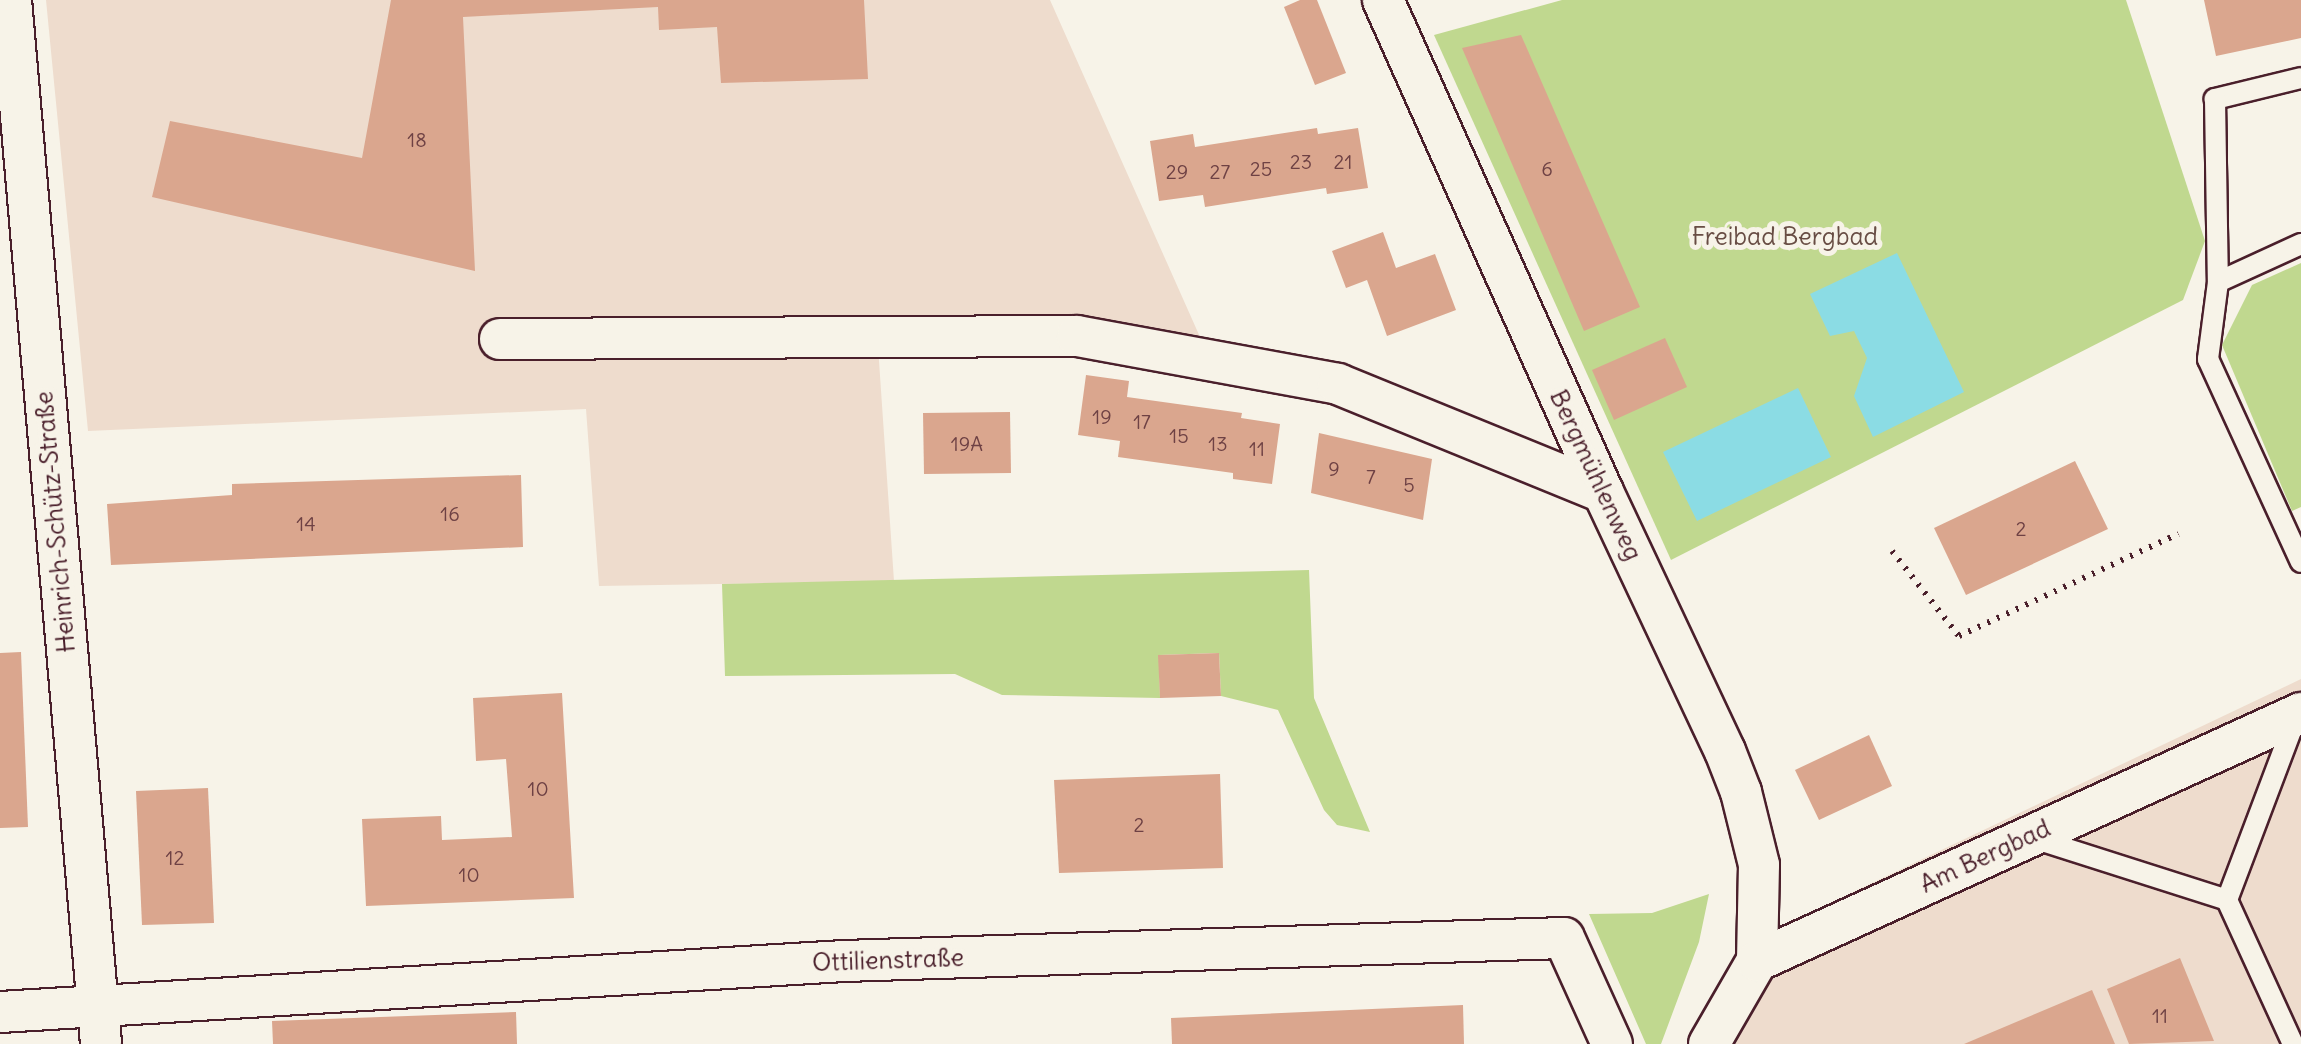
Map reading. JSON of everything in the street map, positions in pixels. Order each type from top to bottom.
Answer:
[{"type":"street","name":"Heinrich-Schütz-Straße","points":[[11,0],[12,160],[99,1025]]},
{"type":"street","name":"Bergmühlenweg","points":[[1383,0],[1741,792],[1759,865],[1757,961]]},
{"type":"street","points":[[500,338],[1077,336],[1338,384],[1603,492]]},
{"type":"street","name":"Am Bergbad","points":[[1757,961],[2299,714]]},
{"type":"street","name":"Ottilienstraße","points":[[99,1025],[844,961],[1564,938],[1612,1044]]},
{"type":"street","points":[[1709,1044],[1757,961]]},
{"type":"street","points":[[0,1012],[99,1025]]},
{"type":"lane","points":[[2301,78],[2215,99],[2218,282],[2208,358],[2301,562]]},
{"type":"lane","points":[[2218,282],[2301,244]]},
{"type":"lane","points":[[2294,1044],[2227,900],[2299,714]]},
{"type":"lane","points":[[2026,836],[2227,900]]},
{"type":"path","points":[[1892,551],[1959,636],[2178,534]]},
{"type":"shaded area","points":[[46,0],[1050,0],[1200,337],[1066,316],[876,317],[894,581],[599,586],[586,409],[88,431]]},
{"type":"shaded area","points":[[2301,679],[2301,1044],[1724,1044],[1828,904]]},
{"type":"green space","name":"Freibad Bergbad","points":[[1562,0],[2126,0],[2205,241],[2183,300],[1671,560],[1434,35]]},
{"type":"green space","points":[[2301,263],[2301,507],[2292,511],[2222,345],[2252,285]]},
{"type":"green space","points":[[1309,570],[1314,698],[1370,832],[1337,825],[1324,810],[1278,710],[1221,696],[1219,653],[1159,655],[1160,698],[1002,695],[955,674],[725,676],[722,584]]},
{"type":"green space","points":[[1709,894],[1699,942],[1661,1044],[1646,1044],[1589,914],[1652,913]]},
{"type":"water","points":[[1897,253],[1964,392],[1873,437],[1854,396],[1867,358],[1854,331],[1830,336],[1810,294]]},
{"type":"water","points":[[1798,388],[1831,457],[1697,521],[1663,452]]},
{"type":"building","points":[[391,0],[864,0],[868,79],[721,83],[717,27],[659,30],[658,7],[463,17],[475,271],[152,197],[170,121],[362,158]]},
{"type":"building","points":[[1300,0],[1317,0],[1346,73],[1315,85],[1284,7]]},
{"type":"building","points":[[2204,0],[2301,0],[2301,38],[2216,56]]},
{"type":"building","points":[[1521,35],[1640,307],[1584,331],[1462,48]]},
{"type":"building","points":[[1317,128],[1318,134],[1358,128],[1368,188],[1327,194],[1326,188],[1205,207],[1203,195],[1159,201],[1150,141],[1193,134],[1195,147]]},
{"type":"building","points":[[1383,232],[1396,268],[1435,254],[1456,310],[1387,336],[1367,280],[1346,288],[1332,251]]},
{"type":"building","points":[[1665,338],[1687,387],[1614,420],[1592,370]]},
{"type":"building","points":[[1086,375],[1129,381],[1127,397],[1242,413],[1241,418],[1280,424],[1272,484],[1233,479],[1233,473],[1118,457],[1120,441],[1078,435]]},
{"type":"building","points":[[1010,412],[1011,473],[924,474],[923,413]]},
{"type":"building","points":[[1319,433],[1432,459],[1423,520],[1311,493]]},
{"type":"building","points":[[2075,461],[2108,529],[1966,595],[1934,528]]},
{"type":"building","points":[[521,475],[523,547],[111,565],[107,504],[232,495],[232,484]]},
{"type":"building","points":[[21,652],[28,827],[0,828],[0,653]]},
{"type":"building","points":[[1219,653],[1221,696],[1160,698],[1158,655]]},
{"type":"building","points":[[562,693],[574,898],[366,906],[362,819],[441,816],[442,840],[512,837],[506,759],[476,761],[473,698]]},
{"type":"building","points":[[1869,735],[1892,786],[1819,820],[1795,770]]},
{"type":"building","points":[[1220,774],[1223,868],[1059,873],[1054,780]]},
{"type":"building","points":[[208,788],[214,923],[142,925],[136,791]]},
{"type":"building","points":[[2180,958],[2214,1041],[2129,1044],[2107,989]]},
{"type":"building","points":[[2092,990],[2115,1044],[1964,1044]]},
{"type":"building","points":[[1463,1005],[1464,1044],[1172,1044],[1171,1018]]},
{"type":"building","points":[[516,1012],[517,1044],[273,1044],[272,1021]]}]
